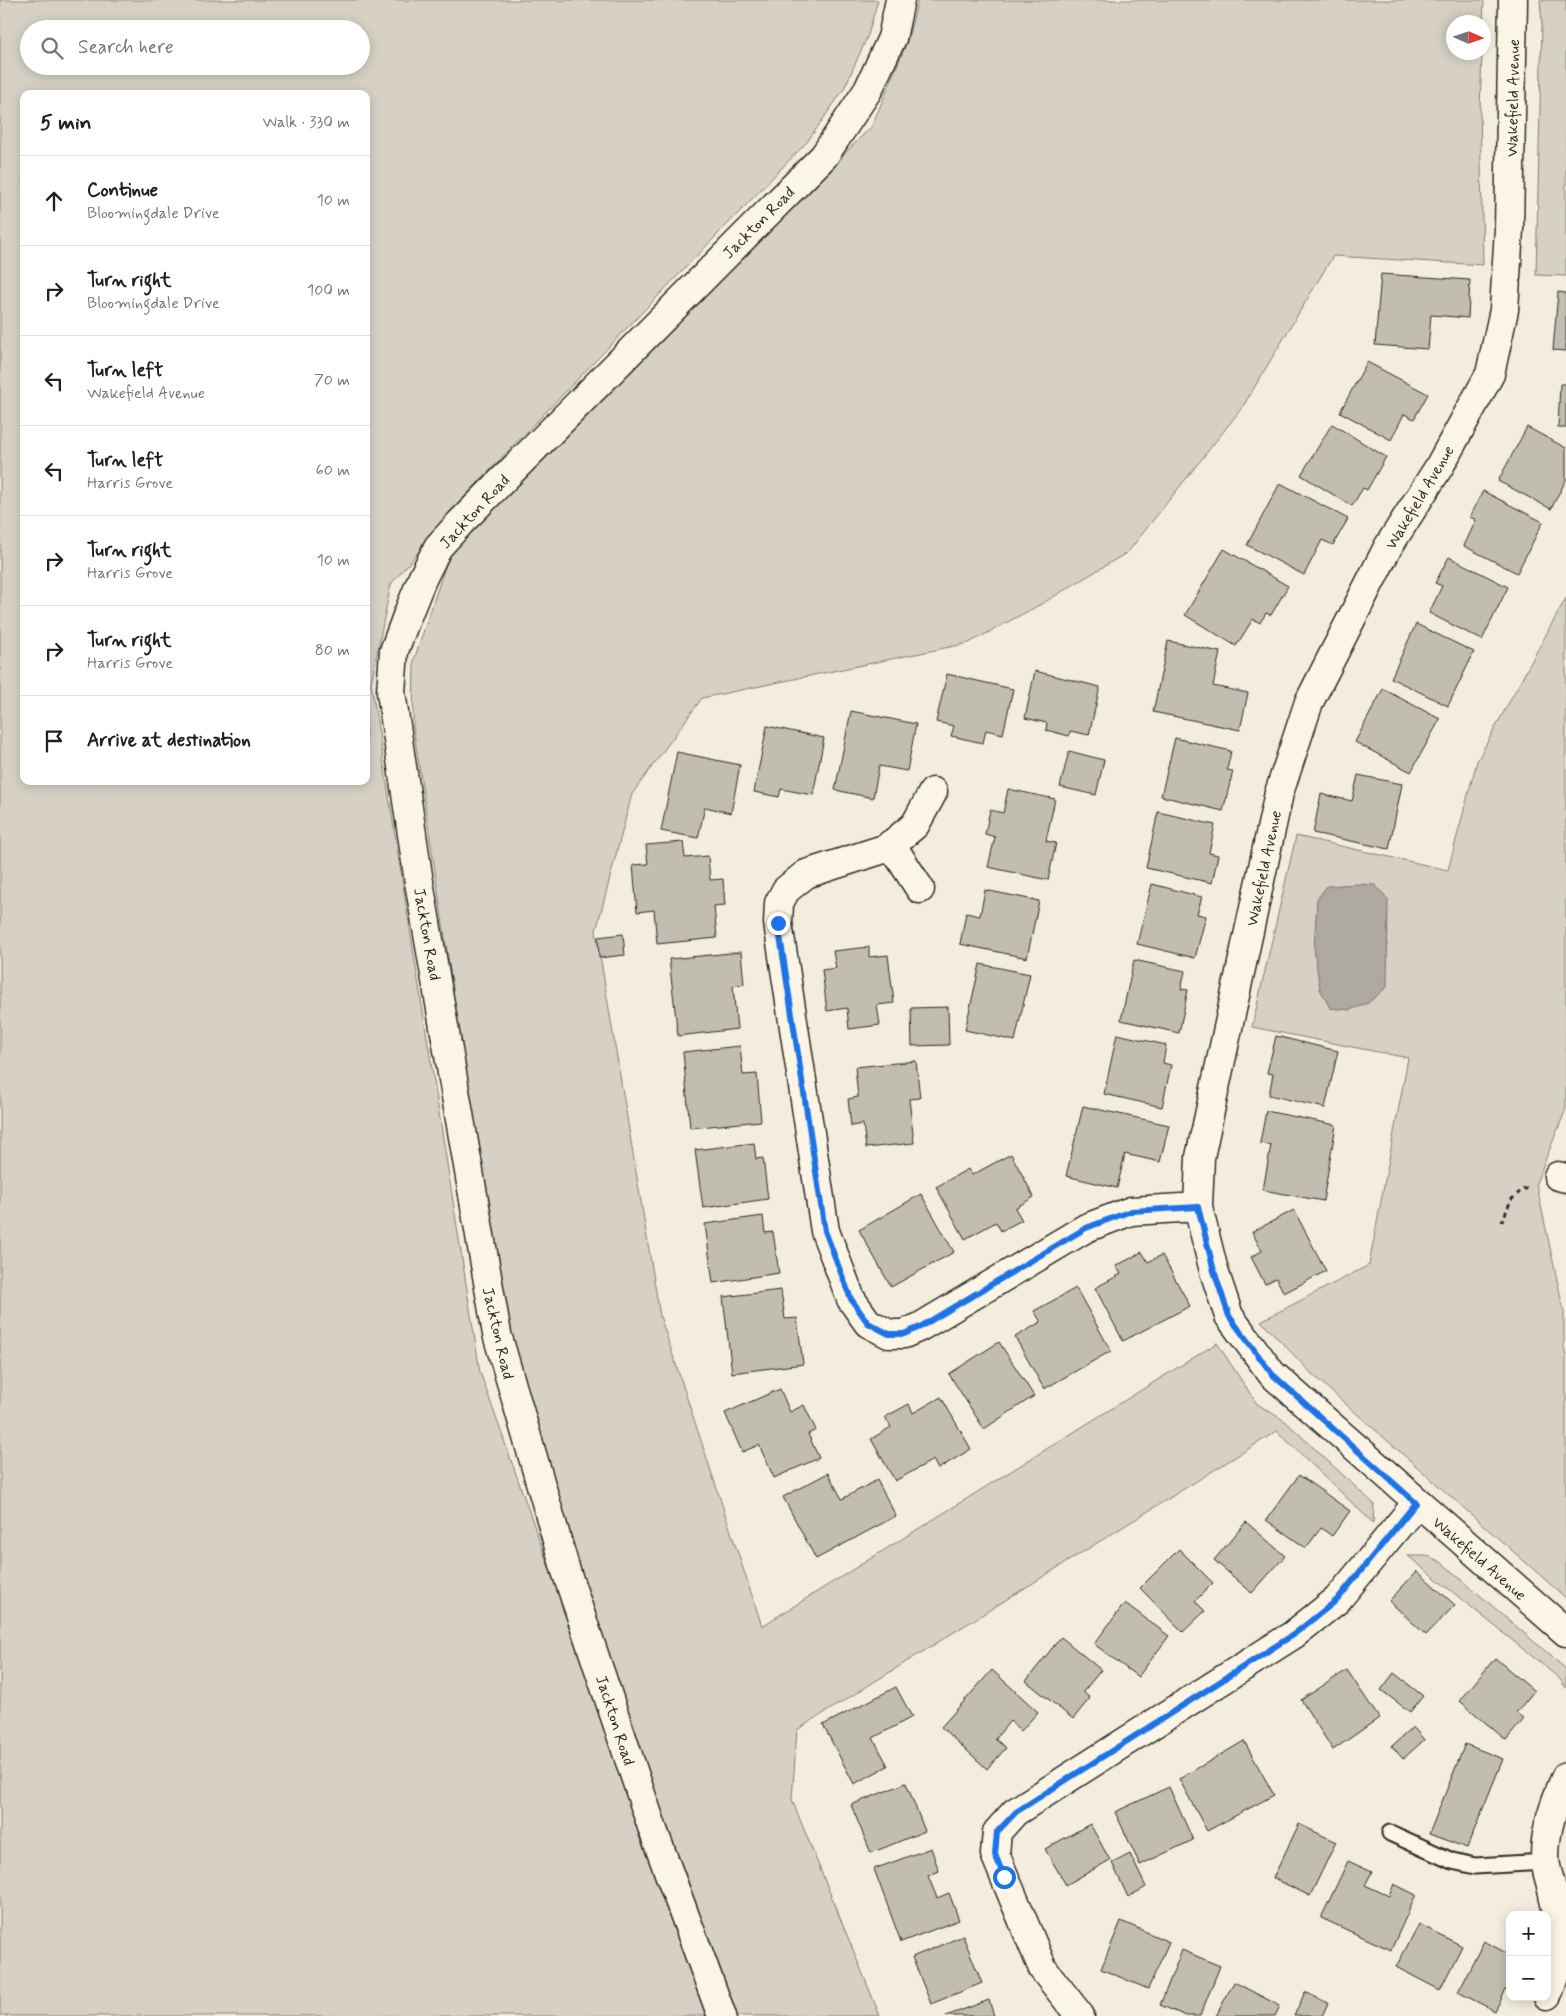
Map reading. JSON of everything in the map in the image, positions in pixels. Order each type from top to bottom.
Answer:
[{"type":"street","name":"Jackton Road","points":[[722,2016],[652,1830],[569,1580],[497,1334],[419,882],[390,692],[394,651],[406,616],[438,547],[824,156],[868,90],[892,38],[900,0]]},
{"type":"street","name":"Wakefield Avenue","points":[[1513,0],[1509,229],[1504,310],[1490,374],[1439,467],[1388,547],[1308,702],[1279,793],[1200,1156],[1198,1207],[1214,1271],[1229,1316],[1272,1374],[1416,1503],[1566,1632]]},
{"type":"street","points":[[933,792],[915,824],[887,848],[806,874],[786,890],[779,903],[779,917],[825,1231],[851,1299],[868,1323],[889,1334],[904,1334],[920,1327],[1086,1228],[1131,1211],[1198,1207]]},
{"type":"street","points":[[891,844],[920,889]]},
{"type":"street","points":[[1080,2016],[1043,1969],[995,1854],[997,1832],[1016,1812],[1301,1629],[1337,1600],[1416,1503]]},
{"type":"street","points":[[1537,2016],[1553,1989],[1561,1938],[1560,1897],[1546,1862],[1547,1836],[1551,1813],[1566,1776]]},
{"type":"lane","points":[[1390,1833],[1452,1861],[1475,1866],[1546,1862]]},
{"type":"path","points":[[1502,1222],[1511,1200],[1523,1189],[1546,1188],[1562,1177]]},
{"type":"shaded area","points":[[0,0],[878,0],[868,35],[844,89],[807,142],[481,479],[391,584],[371,683],[480,1372],[707,2016],[0,2016]]},
{"type":"shaded area","points":[[918,0],[1484,0],[1483,15],[1446,15],[1446,60],[1482,60],[1480,110],[1483,265],[1333,256],[1242,408],[1128,552],[1043,603],[969,643],[702,698],[632,794],[596,931],[660,1316],[762,1626],[1217,1343],[1257,1404],[1285,1421],[1374,1504],[1373,1523],[1277,1431],[797,1730],[792,1800],[880,2016],[734,2016],[676,1868],[541,1444],[498,1287],[413,726],[414,660],[448,558],[509,490],[872,126],[907,42]]},
{"type":"shaded area","points":[[1540,0],[1566,0],[1566,276],[1536,275],[1542,25]]},
{"type":"shaded area","points":[[1566,598],[1566,1109],[1536,1183],[1564,1312],[1564,1346],[1566,1356],[1566,1598],[1314,1376],[1261,1321],[1369,1265],[1408,1058],[1252,1027],[1296,836],[1448,870],[1477,761]]},
{"type":"shaded area","points":[[1375,885],[1388,899],[1387,987],[1368,1003],[1350,1010],[1330,1008],[1320,989],[1314,949],[1317,899],[1327,886]]},
{"type":"shaded area","points":[[1408,1556],[1428,1556],[1441,1562],[1566,1669],[1566,1688],[1559,1678]]},
{"type":"building","points":[[1381,274],[1470,280],[1468,318],[1431,315],[1428,349],[1375,345]]},
{"type":"building","points":[[1558,292],[1566,293],[1566,351],[1553,350]]},
{"type":"building","points":[[1367,362],[1428,394],[1414,419],[1404,414],[1391,440],[1340,412]]},
{"type":"building","points":[[1560,384],[1566,384],[1566,428],[1558,428]]},
{"type":"building","points":[[1332,424],[1386,457],[1367,490],[1363,488],[1352,506],[1301,475]]},
{"type":"building","points":[[1527,427],[1566,448],[1566,480],[1551,509],[1498,481]]},
{"type":"building","points":[[1280,483],[1348,519],[1333,545],[1322,540],[1304,575],[1247,545]]},
{"type":"building","points":[[1483,491],[1543,522],[1517,573],[1464,546],[1476,520],[1470,517]]},
{"type":"building","points":[[1224,549],[1288,586],[1271,615],[1266,613],[1260,623],[1253,619],[1236,646],[1185,615]]},
{"type":"building","points":[[1449,557],[1508,587],[1482,640],[1429,613],[1442,586],[1435,583]]},
{"type":"building","points":[[1416,624],[1474,652],[1448,706],[1391,678]]},
{"type":"building","points":[[1168,641],[1220,652],[1213,686],[1248,693],[1240,730],[1153,712]]},
{"type":"building","points":[[1035,671],[1100,687],[1089,735],[1070,731],[1069,736],[1046,730],[1047,723],[1025,718]]},
{"type":"building","points":[[947,674],[1013,689],[1003,734],[986,730],[983,743],[951,736],[954,726],[936,722]]},
{"type":"building","points":[[1383,689],[1440,719],[1411,772],[1355,742]]},
{"type":"building","points":[[851,711],[916,724],[907,771],[879,766],[873,798],[835,790]]},
{"type":"building","points":[[767,726],[824,738],[813,795],[781,789],[779,797],[754,792]]},
{"type":"building","points":[[1175,738],[1231,751],[1227,770],[1233,771],[1223,811],[1161,796]]},
{"type":"building","points":[[1069,751],[1104,760],[1096,795],[1060,787]]},
{"type":"building","points":[[677,752],[740,765],[731,813],[705,807],[698,838],[661,831]]},
{"type":"building","points":[[1358,775],[1402,784],[1389,849],[1313,833],[1321,794],[1352,801]]},
{"type":"building","points":[[1008,789],[1055,799],[1046,841],[1056,843],[1048,880],[988,867],[995,837],[985,834],[990,810],[1003,813]]},
{"type":"building","points":[[1158,812],[1215,825],[1209,853],[1218,855],[1212,883],[1146,868]]},
{"type":"building","points":[[683,842],[685,858],[708,856],[710,880],[723,879],[725,905],[714,906],[717,938],[657,944],[654,910],[637,912],[633,865],[648,864],[646,845]]},
{"type":"building","points":[[1152,884],[1202,897],[1197,914],[1206,916],[1195,958],[1137,944]]},
{"type":"building","points":[[985,890],[1039,901],[1027,958],[960,944],[966,913],[980,916]]},
{"type":"building","points":[[623,934],[625,955],[599,958],[598,937]]},
{"type":"building","points":[[869,947],[869,957],[888,955],[894,1003],[877,1005],[880,1025],[849,1029],[847,1008],[827,1011],[822,970],[836,968],[833,951]]},
{"type":"building","points":[[741,952],[744,984],[733,986],[737,1029],[678,1036],[669,959]]},
{"type":"building","points":[[1134,960],[1185,971],[1181,989],[1188,990],[1179,1033],[1121,1020]]},
{"type":"building","points":[[980,964],[1030,974],[1015,1041],[965,1030]]},
{"type":"building","points":[[948,1007],[949,1045],[912,1046],[911,1008]]},
{"type":"building","points":[[1117,1034],[1166,1045],[1163,1063],[1171,1065],[1162,1107],[1104,1094]]},
{"type":"building","points":[[1276,1036],[1338,1051],[1325,1108],[1269,1095],[1273,1074],[1267,1073]]},
{"type":"building","points":[[740,1046],[743,1075],[757,1074],[761,1121],[690,1128],[683,1052]]},
{"type":"building","points":[[916,1061],[920,1098],[909,1099],[914,1143],[866,1148],[863,1124],[851,1126],[848,1099],[858,1097],[855,1067]]},
{"type":"building","points":[[1083,1106],[1169,1125],[1160,1162],[1125,1154],[1117,1188],[1066,1176]]},
{"type":"building","points":[[1266,1111],[1336,1125],[1323,1201],[1263,1190],[1271,1145],[1260,1143]]},
{"type":"building","points":[[754,1143],[756,1159],[763,1158],[768,1199],[703,1208],[695,1150]]},
{"type":"building","points":[[1011,1154],[1034,1197],[1015,1208],[1022,1220],[1001,1231],[996,1222],[965,1239],[936,1187],[968,1169],[972,1175]]},
{"type":"building","points":[[921,1194],[954,1252],[891,1287],[859,1230]]},
{"type":"building","points":[[1294,1210],[1326,1271],[1284,1293],[1276,1278],[1265,1284],[1251,1257],[1262,1251],[1252,1232]]},
{"type":"building","points":[[763,1216],[765,1233],[773,1232],[779,1273],[713,1283],[705,1224]]},
{"type":"building","points":[[1142,1252],[1148,1262],[1162,1255],[1190,1306],[1123,1341],[1095,1288],[1121,1274],[1116,1266]]},
{"type":"building","points":[[1076,1288],[1111,1351],[1044,1389],[1015,1337],[1041,1322],[1034,1311]]},
{"type":"building","points":[[781,1290],[785,1319],[797,1318],[803,1364],[732,1373],[723,1297]]},
{"type":"building","points":[[999,1342],[1034,1396],[984,1429],[949,1374]]},
{"type":"building","points":[[780,1389],[790,1412],[804,1405],[816,1430],[808,1434],[819,1458],[774,1478],[759,1445],[742,1452],[725,1413]]},
{"type":"building","points":[[941,1397],[971,1449],[938,1469],[933,1460],[895,1481],[871,1439],[891,1427],[885,1417],[909,1404],[913,1413]]},
{"type":"building","points":[[828,1473],[842,1499],[877,1480],[896,1516],[816,1559],[783,1497]]},
{"type":"building","points":[[1299,1475],[1350,1511],[1332,1536],[1321,1528],[1306,1548],[1266,1520]]},
{"type":"building","points":[[1246,1522],[1285,1556],[1252,1593],[1214,1560]]},
{"type":"building","points":[[1179,1549],[1213,1583],[1195,1601],[1205,1611],[1183,1632],[1140,1588]]},
{"type":"building","points":[[1417,1571],[1455,1605],[1426,1635],[1389,1601]]},
{"type":"building","points":[[1125,1603],[1169,1636],[1138,1677],[1094,1644]]},
{"type":"building","points":[[1061,1637],[1101,1670],[1083,1692],[1090,1698],[1073,1719],[1026,1681]]},
{"type":"building","points":[[1495,1658],[1534,1691],[1516,1713],[1524,1719],[1506,1740],[1460,1701]]},
{"type":"building","points":[[992,1670],[1038,1712],[1021,1731],[1010,1721],[995,1739],[1006,1748],[987,1769],[941,1727]]},
{"type":"building","points":[[1347,1670],[1379,1718],[1333,1750],[1301,1700]]},
{"type":"building","points":[[1394,1673],[1423,1696],[1410,1712],[1381,1690]]},
{"type":"building","points":[[896,1687],[912,1717],[873,1738],[888,1766],[854,1784],[823,1725]]},
{"type":"building","points":[[1413,1727],[1424,1740],[1403,1759],[1392,1746]]},
{"type":"building","points":[[1244,1741],[1274,1795],[1207,1831],[1179,1779]]},
{"type":"building","points":[[1465,1744],[1503,1759],[1467,1848],[1429,1834]]},
{"type":"building","points":[[906,1783],[925,1831],[871,1853],[851,1805]]},
{"type":"building","points":[[1169,1787],[1193,1840],[1140,1865],[1115,1812]]},
{"type":"building","points":[[1090,1824],[1110,1860],[1066,1885],[1045,1849]]},
{"type":"building","points":[[1299,1824],[1336,1842],[1310,1896],[1273,1878]]},
{"type":"building","points":[[931,1848],[939,1871],[928,1876],[937,1898],[949,1893],[959,1920],[901,1942],[874,1869]]},
{"type":"building","points":[[1130,1854],[1146,1887],[1128,1897],[1112,1863]]},
{"type":"building","points":[[1348,1861],[1372,1872],[1365,1885],[1389,1896],[1394,1884],[1416,1895],[1391,1950],[1321,1918]]},
{"type":"building","points":[[1121,1921],[1169,1942],[1148,1989],[1101,1969]]},
{"type":"building","points":[[1419,1924],[1462,1946],[1440,1990],[1396,1967]]},
{"type":"building","points":[[963,1936],[982,1983],[931,2004],[912,1957]]},
{"type":"building","points":[[1484,1941],[1506,1953],[1506,1990],[1495,2011],[1458,1992]]},
{"type":"building","points":[[1182,1950],[1220,1966],[1200,2016],[1186,2016],[1160,2005]]},
{"type":"building","points":[[1234,1982],[1280,2006],[1275,2016],[1216,2016]]},
{"type":"building","points":[[1305,1992],[1328,2003],[1322,2016],[1294,2016]]},
{"type":"building","points":[[989,2000],[994,2016],[946,2016]]},
{"type":"route","points":[[778,923],[825,1231],[851,1299],[868,1323],[889,1334],[904,1334],[920,1327],[1086,1228],[1131,1211],[1198,1207],[1214,1271],[1229,1316],[1272,1374],[1416,1503],[1337,1600],[1293,1635],[1016,1812],[997,1832],[995,1854],[1004,1877]]}]
